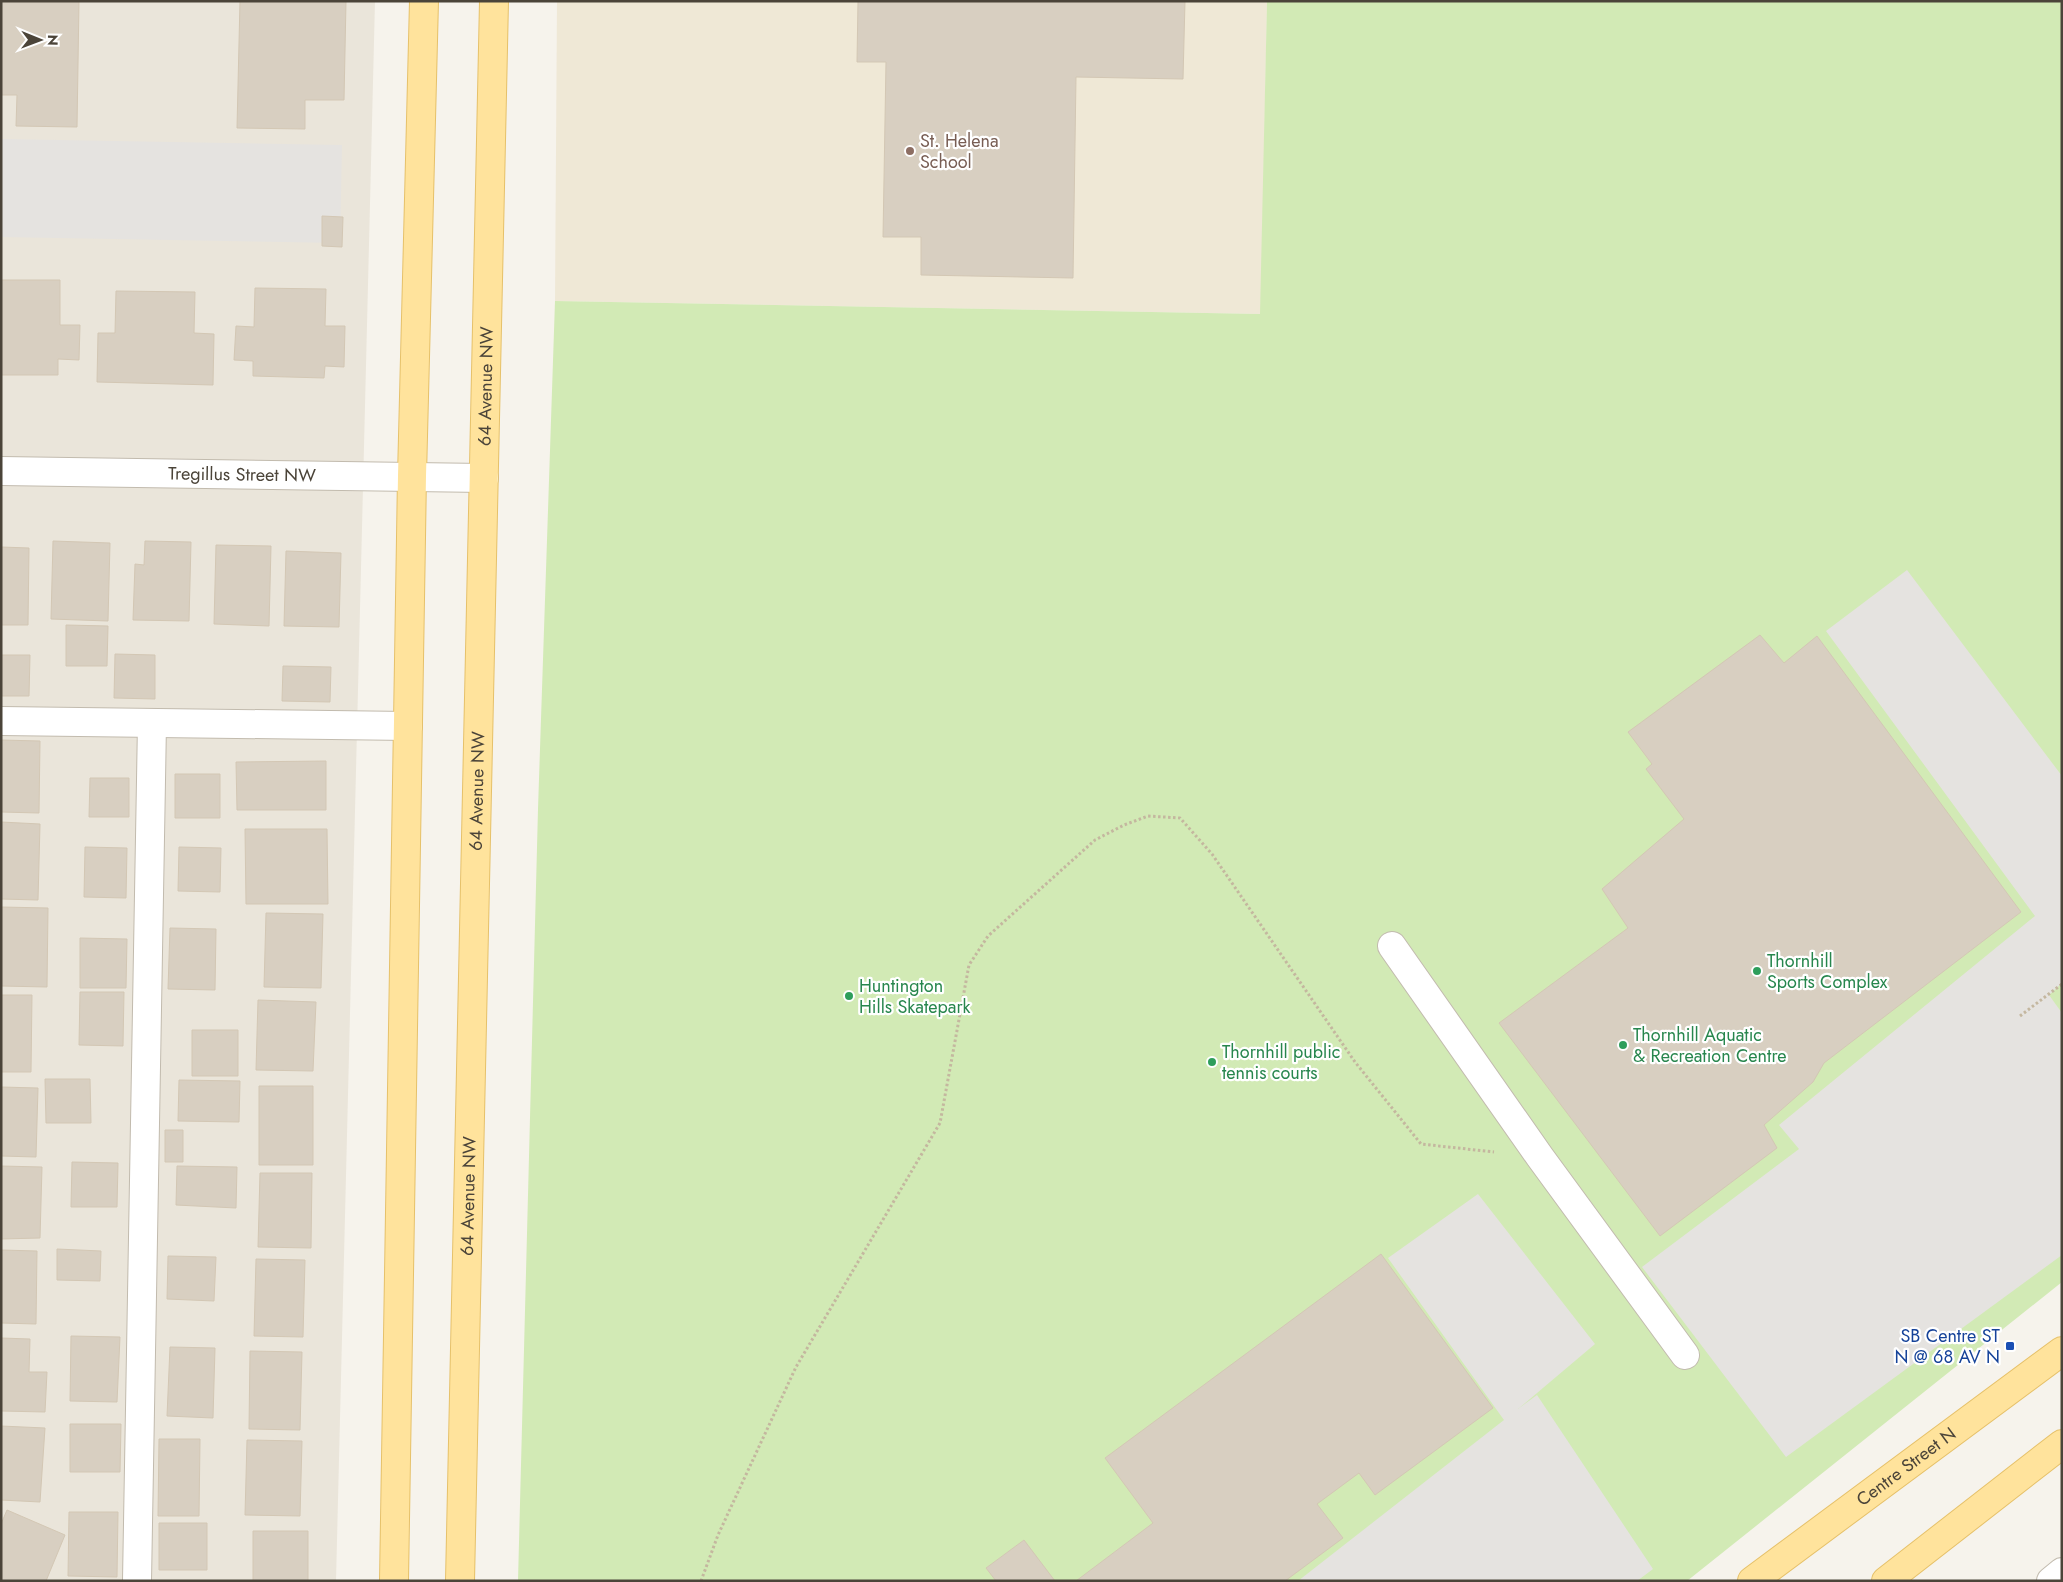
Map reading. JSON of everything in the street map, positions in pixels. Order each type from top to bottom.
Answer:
[{"type":"main road","points":[[394,1581],[412,476],[424,1]]},
{"type":"main road","name":"64 Avenue NW","points":[[460,1581],[494,1]]},
{"type":"main road","name":"Centre Street N","points":[[1752,1581],[2062,1351]]},
{"type":"main road","points":[[1886,1581],[2062,1444]]},
{"type":"street","name":"Tregillus Street NW","points":[[1,471],[484,478]]},
{"type":"street","points":[[1,721],[408,726]]},
{"type":"street","points":[[137,1581],[152,723]]},
{"type":"street","points":[[1392,946],[1540,1157],[1685,1355]]},
{"type":"street","points":[[2051,1581],[2062,1572]]},
{"type":"path","points":[[701,1581],[718,1535],[796,1367],[940,1122],[969,964],[988,936],[1095,840],[1124,824],[1148,816],[1180,818],[1212,854],[1355,1062],[1422,1144],[1540,1157]]},
{"type":"path","points":[[2020,1016],[2062,984]]},
{"type":"shaded area","points":[[1,1],[375,1],[336,1581],[1,1581]]},
{"type":"shaded area","name":"St. Helena School","points":[[557,1],[1267,1],[1261,314],[555,301]]},
{"type":"shaded area","points":[[1,139],[342,145],[340,243],[1,237]]},
{"type":"shaded area","points":[[1907,570],[2062,776],[2062,983],[2049,995],[2062,1013],[2062,1255],[1786,1457],[1642,1267],[1799,1149],[1779,1125],[2035,916],[1826,631]]},
{"type":"shaded area","points":[[1478,1194],[1595,1344],[1518,1409],[1537,1395],[1653,1569],[1637,1581],[1298,1581],[1504,1420],[1388,1258]]},
{"type":"green space","points":[[1267,1],[2062,1],[2062,1282],[1687,1581],[518,1581],[538,809],[555,301],[1260,314]]},
{"type":"building","points":[[1,1],[79,1],[77,127],[16,126],[17,95],[1,95]]},
{"type":"building","points":[[240,1],[346,1],[344,100],[305,100],[305,129],[237,128]]},
{"type":"building","points":[[858,1],[1185,1],[1183,79],[1076,77],[1073,278],[921,275],[921,237],[883,237],[886,62],[857,62]]},
{"type":"building","points":[[322,216],[343,217],[342,247],[322,246]]},
{"type":"building","points":[[1,280],[60,280],[60,325],[80,325],[79,360],[58,359],[58,375],[1,375]]},
{"type":"building","points":[[255,288],[326,289],[325,326],[345,326],[344,367],[325,366],[324,378],[253,376],[253,361],[234,360],[236,326],[254,327]]},
{"type":"building","points":[[116,291],[195,292],[194,333],[214,334],[213,385],[97,382],[98,333],[115,333]]},
{"type":"building","points":[[53,541],[110,543],[108,621],[51,619]]},
{"type":"building","points":[[145,541],[191,542],[189,621],[133,620],[135,564],[144,565]]},
{"type":"building","points":[[216,545],[271,546],[269,626],[214,624]]},
{"type":"building","points":[[1,547],[29,548],[28,625],[1,625]]},
{"type":"building","points":[[286,551],[341,553],[339,627],[284,626]]},
{"type":"building","points":[[66,625],[108,626],[107,666],[66,666]]},
{"type":"building","name":"Thornhill Sports Complex","points":[[1760,635],[1784,663],[1817,636],[2021,912],[1824,1063],[1813,1082],[1764,1125],[1777,1148],[1660,1236],[1499,1023],[1628,928],[1602,889],[1684,819],[1646,769],[1652,764],[1628,732]]},
{"type":"building","points":[[115,654],[155,655],[155,699],[114,698]]},
{"type":"building","points":[[1,655],[30,655],[29,696],[1,696]]},
{"type":"building","points":[[283,666],[331,667],[330,702],[282,701]]},
{"type":"building","points":[[1,740],[40,741],[39,813],[1,812]]},
{"type":"building","points":[[326,761],[326,810],[237,810],[236,762]]},
{"type":"building","points":[[175,774],[220,774],[220,818],[175,818]]},
{"type":"building","points":[[90,778],[129,778],[129,817],[89,817]]},
{"type":"building","points":[[1,822],[40,824],[38,900],[1,899]]},
{"type":"building","points":[[245,829],[327,829],[328,904],[246,904]]},
{"type":"building","points":[[85,847],[127,848],[126,898],[84,897]]},
{"type":"building","points":[[179,847],[221,848],[220,892],[178,891]]},
{"type":"building","points":[[1,907],[48,908],[47,987],[1,986]]},
{"type":"building","points":[[266,913],[323,914],[321,988],[264,987]]},
{"type":"building","points":[[170,928],[216,929],[215,990],[168,989]]},
{"type":"building","points":[[80,938],[127,939],[126,988],[80,988]]},
{"type":"building","points":[[80,992],[124,992],[123,1046],[79,1045]]},
{"type":"building","points":[[1,995],[32,995],[31,1072],[1,1072]]},
{"type":"building","points":[[258,1000],[316,1002],[313,1071],[256,1070]]},
{"type":"building","points":[[192,1030],[238,1030],[238,1076],[192,1076]]},
{"type":"building","points":[[45,1079],[90,1079],[91,1123],[46,1123]]},
{"type":"building","points":[[179,1080],[240,1081],[239,1122],[178,1121]]},
{"type":"building","points":[[259,1086],[313,1086],[313,1165],[259,1165]]},
{"type":"building","points":[[1,1087],[38,1088],[36,1157],[1,1156]]},
{"type":"building","points":[[165,1130],[183,1130],[183,1162],[165,1162]]},
{"type":"building","points":[[72,1162],[118,1163],[117,1207],[71,1207]]},
{"type":"building","points":[[1,1166],[42,1167],[40,1238],[1,1239]]},
{"type":"building","points":[[177,1166],[237,1167],[236,1208],[176,1205]]},
{"type":"building","points":[[260,1173],[312,1173],[311,1248],[258,1247]]},
{"type":"building","points":[[57,1249],[101,1251],[100,1281],[57,1280]]},
{"type":"building","points":[[1,1250],[37,1251],[36,1324],[1,1323]]},
{"type":"building","points":[[1381,1254],[1493,1408],[1375,1495],[1359,1473],[1317,1504],[1343,1538],[1285,1581],[1076,1581],[1153,1523],[1105,1458]]},
{"type":"building","points":[[168,1256],[216,1257],[214,1301],[167,1299]]},
{"type":"building","points":[[256,1259],[305,1260],[303,1337],[254,1336]]},
{"type":"building","points":[[71,1336],[120,1337],[117,1402],[70,1401]]},
{"type":"building","points":[[1,1338],[30,1339],[29,1372],[47,1372],[45,1412],[1,1411]]},
{"type":"building","points":[[170,1347],[215,1348],[213,1418],[167,1416]]},
{"type":"building","points":[[250,1351],[302,1352],[300,1430],[249,1429]]},
{"type":"building","points":[[70,1424],[121,1424],[120,1472],[70,1472]]},
{"type":"building","points":[[1,1426],[45,1428],[40,1502],[1,1500]]},
{"type":"building","points":[[159,1439],[200,1439],[199,1516],[158,1516]]},
{"type":"building","points":[[247,1440],[302,1441],[300,1516],[245,1515]]},
{"type":"building","points":[[7,1510],[65,1535],[46,1581],[1,1581],[1,1524]]},
{"type":"building","points":[[69,1512],[118,1512],[117,1577],[68,1576]]},
{"type":"building","points":[[159,1523],[207,1523],[207,1570],[159,1570]]},
{"type":"building","points":[[253,1531],[308,1531],[308,1581],[253,1581]]},
{"type":"building","points":[[1024,1540],[1055,1581],[996,1581],[986,1568]]},
{"type":"place","name":"St. Helena School","points":[[910,151]]},
{"type":"place","name":"Thornhill Sports Complex","points":[[1757,971]]},
{"type":"place","name":"Huntington Hills Skatepark","points":[[849,996]]},
{"type":"place","name":"Thornhill Aquatic & Recreation Centre","points":[[1623,1045]]},
{"type":"place","name":"Thornhill public tennis courts","points":[[1212,1062]]},
{"type":"place","name":"SB Centre ST N @ 68 AV N","points":[[2010,1346]]}]
